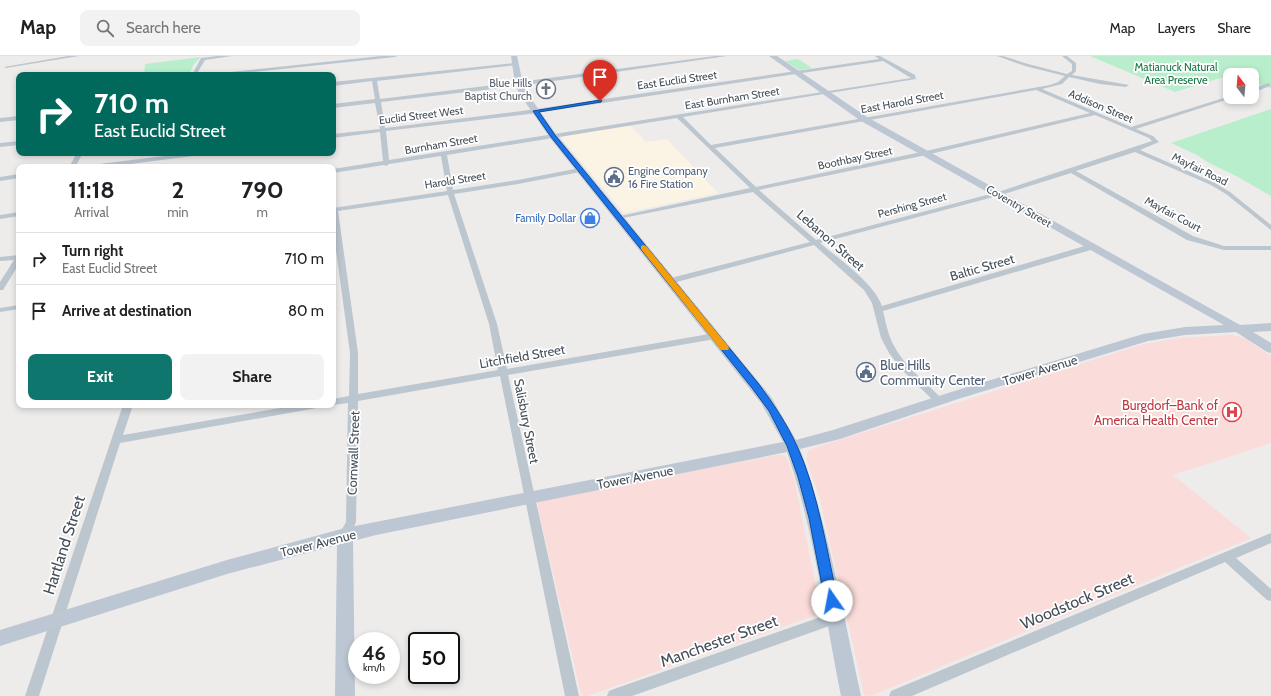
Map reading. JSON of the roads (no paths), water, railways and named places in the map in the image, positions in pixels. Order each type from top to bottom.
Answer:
[{"type":"main road","name":"Coventry Street","points":[[772,56],[864,119],[1238,328],[1271,349]]},
{"type":"main road","points":[[515,60],[519,84],[523,93],[553,136],[766,400],[792,446],[803,477],[814,518],[852,696]]},
{"type":"main road","name":"Tower Avenue","points":[[0,638],[227,566],[346,535],[792,446],[835,435],[939,400],[1147,337],[1185,331],[1271,327]]},
{"type":"main road","name":"Cornwall Street","points":[[345,696],[346,535]]},
{"type":"street","points":[[6,68],[77,56]]},
{"type":"street","points":[[196,72],[203,60],[230,56]]},
{"type":"street","points":[[241,72],[396,56]]},
{"type":"street","points":[[336,106],[519,84],[725,56]]},
{"type":"street","points":[[877,56],[884,60]]},
{"type":"street","points":[[999,56],[1021,64],[1069,76],[1103,83],[1126,85]]},
{"type":"street","points":[[1064,56],[1072,61],[1075,67],[1074,71],[1069,76]]},
{"type":"street","points":[[336,84],[374,80],[515,60]]},
{"type":"street","name":"East Euclid Street","points":[[536,111],[884,60]]},
{"type":"street","name":"East Burnham Street","points":[[553,136],[915,78],[884,60]]},
{"type":"street","name":"East Harold Street","points":[[709,147],[1037,89],[1060,83],[1069,76]]},
{"type":"street","points":[[374,80],[386,164]]},
{"type":"street","points":[[1259,89],[1268,86]]},
{"type":"street","name":"Addison Street","points":[[1037,89],[1151,137],[1156,142]]},
{"type":"street","points":[[1130,129],[1223,100]]},
{"type":"street","name":"Euclid Street West","points":[[336,136],[536,111]]},
{"type":"street","name":"Boothbay Street","points":[[620,218],[926,153],[1094,114]]},
{"type":"street","name":"Lebanon Street","points":[[678,116],[754,189],[867,288],[874,296],[880,309],[886,339],[893,353],[939,400]]},
{"type":"street","points":[[0,120],[16,118]]},
{"type":"street","name":"Burnham Street","points":[[336,171],[386,164],[553,136]]},
{"type":"street","name":"Pershing Street","points":[[670,281],[998,194],[1072,171],[1156,142]]},
{"type":"street","points":[[0,145],[16,143]]},
{"type":"street","name":"Mayfair Road","points":[[1135,150],[1213,184],[1228,193],[1271,228]]},
{"type":"street","name":"Salisbury Street","points":[[444,154],[450,192],[493,324],[572,696]]},
{"type":"street","points":[[115,164],[178,156]]},
{"type":"street","name":"Harold Street","points":[[336,210],[580,170]]},
{"type":"street","name":"Mayfair Court","points":[[1072,171],[1190,238],[1224,248],[1271,248]]},
{"type":"street","points":[[0,178],[16,176]]},
{"type":"street","points":[[0,217],[16,214]]},
{"type":"street","name":"Cornwall Street","points":[[336,230],[354,353],[351,522],[346,535]]},
{"type":"street","name":"Baltic Street","points":[[880,309],[1091,247]]},
{"type":"street","points":[[0,259],[16,257]]},
{"type":"street","points":[[0,288],[16,262]]},
{"type":"street","points":[[0,310],[16,307]]},
{"type":"street","name":"Litchfield Street","points":[[336,401],[714,336]]},
{"type":"street","name":"Hartland Street","points":[[32,696],[127,408]]},
{"type":"street","points":[[116,440],[300,408]]},
{"type":"street","name":"Woodstock Street","points":[[896,696],[1271,538]]},
{"type":"street","points":[[1227,557],[1271,596]]},
{"type":"street","name":"Manchester Street","points":[[614,696],[835,618]]},
{"type":"place","name":"Blue Hills Baptist Church","points":[[546,89]]},
{"type":"place","name":"Engine Company 16 Fire Station","points":[[614,177]]},
{"type":"place","name":"Family Dollar","points":[[590,218]]},
{"type":"place","name":"Blue Hills Community Center","points":[[866,372]]},
{"type":"place","name":"Burgdorf–Bank of America Health Center","points":[[1232,412]]},
{"type":"park label","name":"Matianuck Natural Area Preserve","points":[[1176,73]]}]
